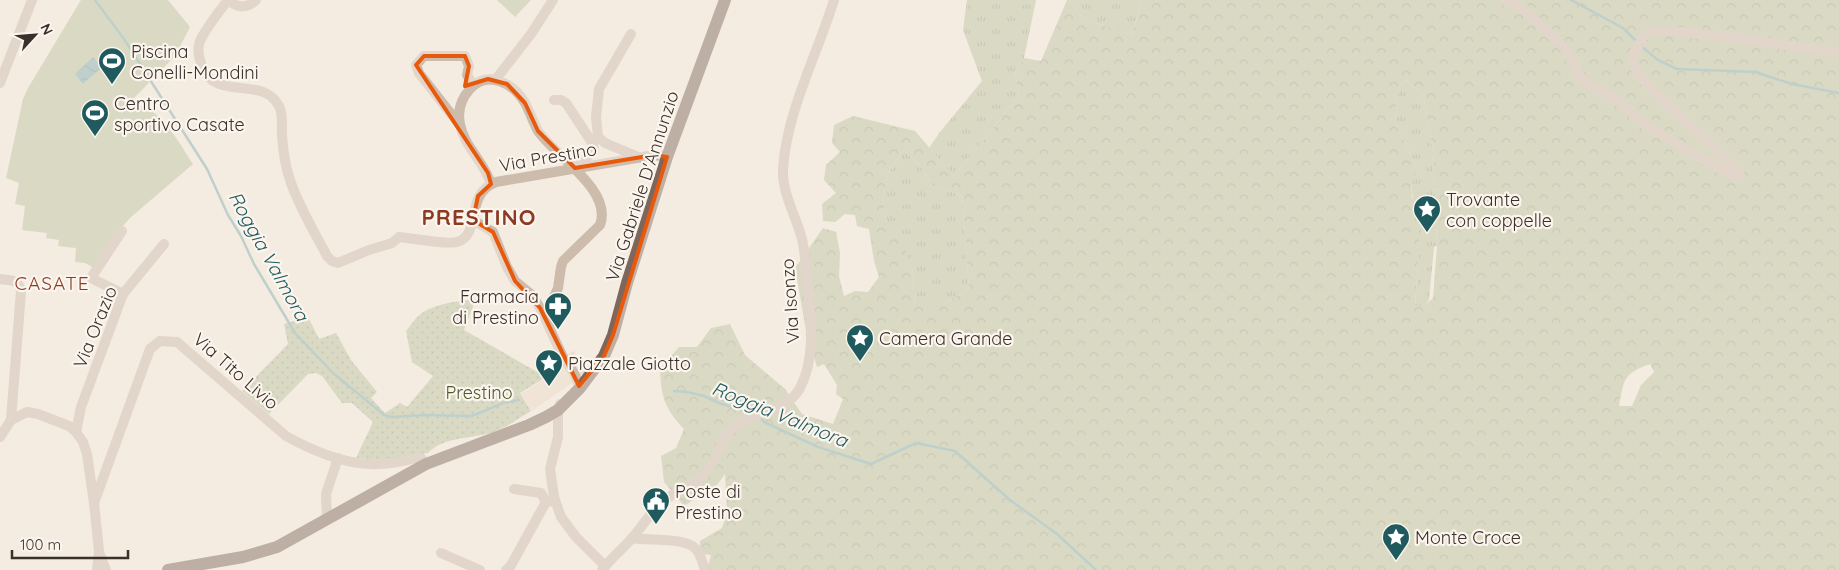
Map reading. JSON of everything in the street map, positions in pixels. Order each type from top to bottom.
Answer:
[{"type":"main road","name":"Via Gabriele D'Annunzio","points":[[518,429],[568,397],[582,385],[604,356],[614,335],[627,283],[667,158],[725,0]]},
{"type":"main road","name":"Via Gabriele D'Annunzio","points":[[168,570],[243,557],[277,547],[426,464],[518,429],[555,419],[568,397]]},
{"type":"street","points":[[0,83],[32,0]]},
{"type":"street","points":[[229,0],[232,4],[243,7],[249,6],[256,0]]},
{"type":"street","name":"Via Prestino","points":[[229,0],[199,42],[198,54],[201,65],[207,75],[216,83],[227,87],[263,91],[272,96],[278,104],[282,114],[282,134],[290,181],[307,219],[327,256],[338,263],[392,243],[399,237],[457,242],[463,239],[468,234],[473,220],[478,196],[491,184],[654,155],[667,158]]},
{"type":"street","points":[[496,79],[531,34],[553,0]]},
{"type":"street","name":"Via Isonzo","points":[[604,568],[664,501],[691,484],[709,469],[725,438],[734,426],[791,400],[801,387],[810,353],[811,326],[802,240],[782,173],[784,151],[793,113],[824,33],[834,0]]},
{"type":"street","points":[[1504,0],[1523,10],[1560,43],[1568,53],[1581,78],[1588,84],[1619,101],[1645,126],[1733,178],[1738,177],[1739,174],[1734,167],[1644,81],[1634,66],[1637,47],[1643,38],[1649,32],[1660,30],[1729,37],[1839,53]]},
{"type":"street","points":[[631,34],[599,89],[596,117],[598,137],[605,143],[642,158]]},
{"type":"street","points":[[473,85],[467,75],[469,66],[465,56],[424,56],[416,65],[419,73],[460,126],[472,151],[488,174],[491,184]]},
{"type":"street","points":[[460,126],[458,113],[461,102],[473,85],[488,79],[496,79],[507,84],[517,92],[525,103],[538,131],[575,168],[601,205],[602,219],[596,230],[581,242],[563,261],[558,288],[552,301],[549,326]]},
{"type":"street","points":[[554,100],[561,100],[566,103],[593,144],[594,151],[575,168]]},
{"type":"street","points":[[473,220],[493,232],[507,267],[515,281],[532,296],[540,308],[563,357],[582,385]]},
{"type":"street","points":[[122,231],[91,278],[123,294]]},
{"type":"street","name":"Via Orazio","points":[[76,432],[81,408],[123,294],[164,244]]},
{"type":"street","points":[[0,278],[14,280],[20,286],[21,291],[11,420],[0,437]]},
{"type":"street","name":"Via Tito Livio","points":[[94,503],[150,349],[160,341],[177,342],[286,436],[306,447],[338,458],[369,464],[396,462],[420,457],[426,464]]},
{"type":"street","points":[[506,570],[510,567],[551,501],[550,469],[555,419],[562,413],[568,397]]},
{"type":"street","points":[[11,420],[27,412],[38,414],[69,426],[83,442],[87,454],[94,503],[99,551],[97,570]]},
{"type":"street","points":[[327,519],[326,494],[338,458]]},
{"type":"street","points":[[514,489],[540,493],[551,501],[576,537],[604,568]]},
{"type":"street","points":[[632,538],[682,543],[694,547],[700,554],[705,570]]},
{"type":"street","points":[[99,551],[106,570]]},
{"type":"street","points":[[441,553],[480,570]]},
{"type":"highlighted area","points":[[424,56],[465,56],[469,66],[465,86],[488,79],[507,84],[525,103],[538,131],[575,168],[654,155],[667,157],[613,335],[604,356],[579,386],[540,308],[515,281],[493,232],[473,220],[478,196],[491,184],[488,173],[416,65]]},
{"type":"green space","name":"Centro sportivo Casate","points":[[81,0],[168,0],[190,27],[175,56],[134,98],[137,105],[146,108],[162,120],[193,164],[131,217],[119,230],[94,268],[85,263],[75,262],[76,248],[58,246],[59,240],[46,238],[47,233],[22,230],[25,206],[15,204],[19,183],[6,178],[23,99]]},
{"type":"green space","points":[[497,0],[531,0],[515,17]]},
{"type":"green space","points":[[967,0],[1036,0],[1024,58],[1015,71],[1019,96],[954,176],[929,148],[982,81],[963,30]]},
{"type":"green space","points":[[1067,0],[1069,0],[1083,19],[1132,35],[1142,0],[1839,0],[1839,570],[707,570],[711,555],[700,554],[700,541],[722,528],[727,513],[725,474],[717,485],[684,506],[664,482],[661,456],[676,448],[684,429],[672,415],[665,402],[660,369],[679,347],[697,347],[711,328],[730,324],[745,355],[785,389],[802,414],[833,424],[843,399],[836,394],[837,385],[824,364],[817,367],[806,330],[795,268],[823,228],[836,232],[840,253],[839,276],[844,296],[855,291],[868,292],[879,277],[874,261],[869,229],[857,226],[855,215],[845,214],[835,222],[823,221],[822,204],[836,193],[824,180],[826,165],[840,152],[832,143],[834,125],[853,116],[915,131],[954,176],[1019,96],[1015,71],[1024,58],[1041,61]],"holes":[[[1405,80],[1423,93],[1433,152],[1437,246],[1433,298],[1422,308],[1415,305],[1419,251],[1419,206],[1412,198],[1411,183],[1418,170],[1395,122],[1398,89]],[[904,150],[921,167],[933,186],[962,195],[969,289],[943,304],[915,304],[912,266],[894,225],[886,222],[883,196],[888,173]],[[1650,364],[1654,372],[1641,385],[1632,406],[1619,406],[1626,379],[1634,371]]]},
{"type":"green space","points":[[1069,0],[1142,0],[1132,35],[1083,19]]},
{"type":"green space","points":[[1405,80],[1423,93],[1433,152],[1437,246],[1434,247],[1429,300],[1423,308],[1415,305],[1419,251],[1411,183],[1418,170],[1395,122],[1398,89]]},
{"type":"green space","points":[[904,150],[921,167],[933,186],[962,195],[969,289],[943,304],[915,304],[912,266],[886,222],[883,196],[888,173]]},
{"type":"green space","name":"Prestino","points":[[476,299],[464,330],[546,377],[520,393],[531,411],[494,432],[450,441],[428,453],[386,460],[356,458],[373,422],[352,403],[342,403],[322,376],[316,373],[308,374],[269,414],[242,391],[288,344],[284,324],[308,317],[319,339],[336,333],[351,360],[377,392],[371,398],[385,413],[400,403],[407,407],[433,376],[412,362],[406,331],[422,313],[434,307]]},
{"type":"shaded area","name":"Piazzale Giotto","points":[[574,351],[579,362],[587,370],[532,411],[521,394],[547,377],[563,357]]},
{"type":"water","points":[[93,57],[102,67],[83,84],[75,74]]},
{"type":"waterway","name":"Roggia Valmora","points":[[95,0],[124,39],[207,169],[228,215],[241,236],[254,264],[295,333],[333,373],[384,415],[392,417],[424,415],[472,416],[503,403],[519,400]]},
{"type":"waterway","points":[[1571,0],[1623,28],[1637,42]]},
{"type":"waterway","points":[[1641,46],[1658,60],[1677,69],[1755,72],[1792,84],[1839,93]]},
{"type":"waterway","name":"Roggia Valmora","points":[[674,391],[704,396],[751,413]]},
{"type":"waterway","name":"Roggia Valmora","points":[[760,417],[764,422],[818,447],[871,464],[916,443],[955,451],[1010,500],[1057,534],[1096,570]]},
{"type":"place","name":"Piscina Conelli-Mondini","points":[[112,85]]},
{"type":"place","name":"Centro sportivo Casate","points":[[95,137]]},
{"type":"place","name":"Trovante con coppelle","points":[[1427,233]]},
{"type":"place","name":"Farmacia di Prestino","points":[[558,330]]},
{"type":"place","name":"Camera Grande","points":[[860,362]]},
{"type":"place","name":"Piazzale Giotto","points":[[549,387]]},
{"type":"place","name":"Poste di Prestino","points":[[656,525]]},
{"type":"place","name":"Monte Croce","points":[[1396,561]]},
{"type":"district","name":"PRESTINO","points":[[479,217]]},
{"type":"district","name":"CASATE","points":[[52,283]]}]
